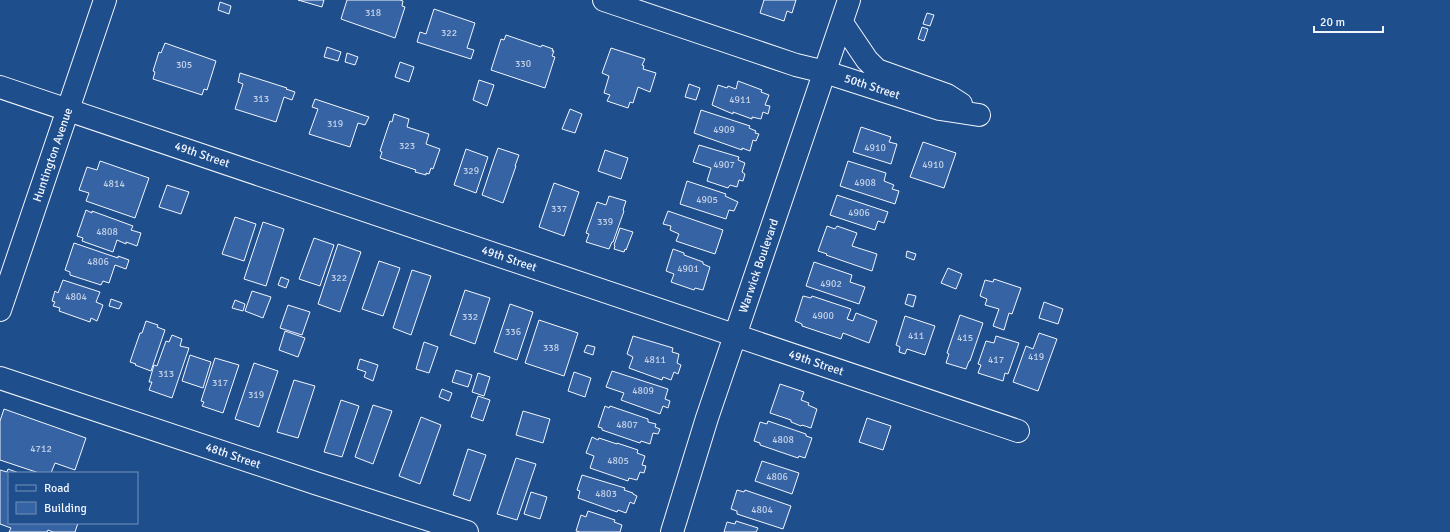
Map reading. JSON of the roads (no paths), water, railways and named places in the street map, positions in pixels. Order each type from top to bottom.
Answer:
[{"type":"street","name":"Huntington Avenue","points":[[0,310],[105,0]]},
{"type":"street","name":"50th Street","points":[[604,0],[790,63],[825,72],[940,109],[979,115],[947,95],[877,70],[867,60],[842,23]]},
{"type":"street","name":"Warwick Boulevard","points":[[672,532],[708,418],[849,0]]},
{"type":"street","name":"49th Street","points":[[0,87],[1018,431]]},
{"type":"street","name":"48th Street","points":[[0,378],[467,532]]}]
